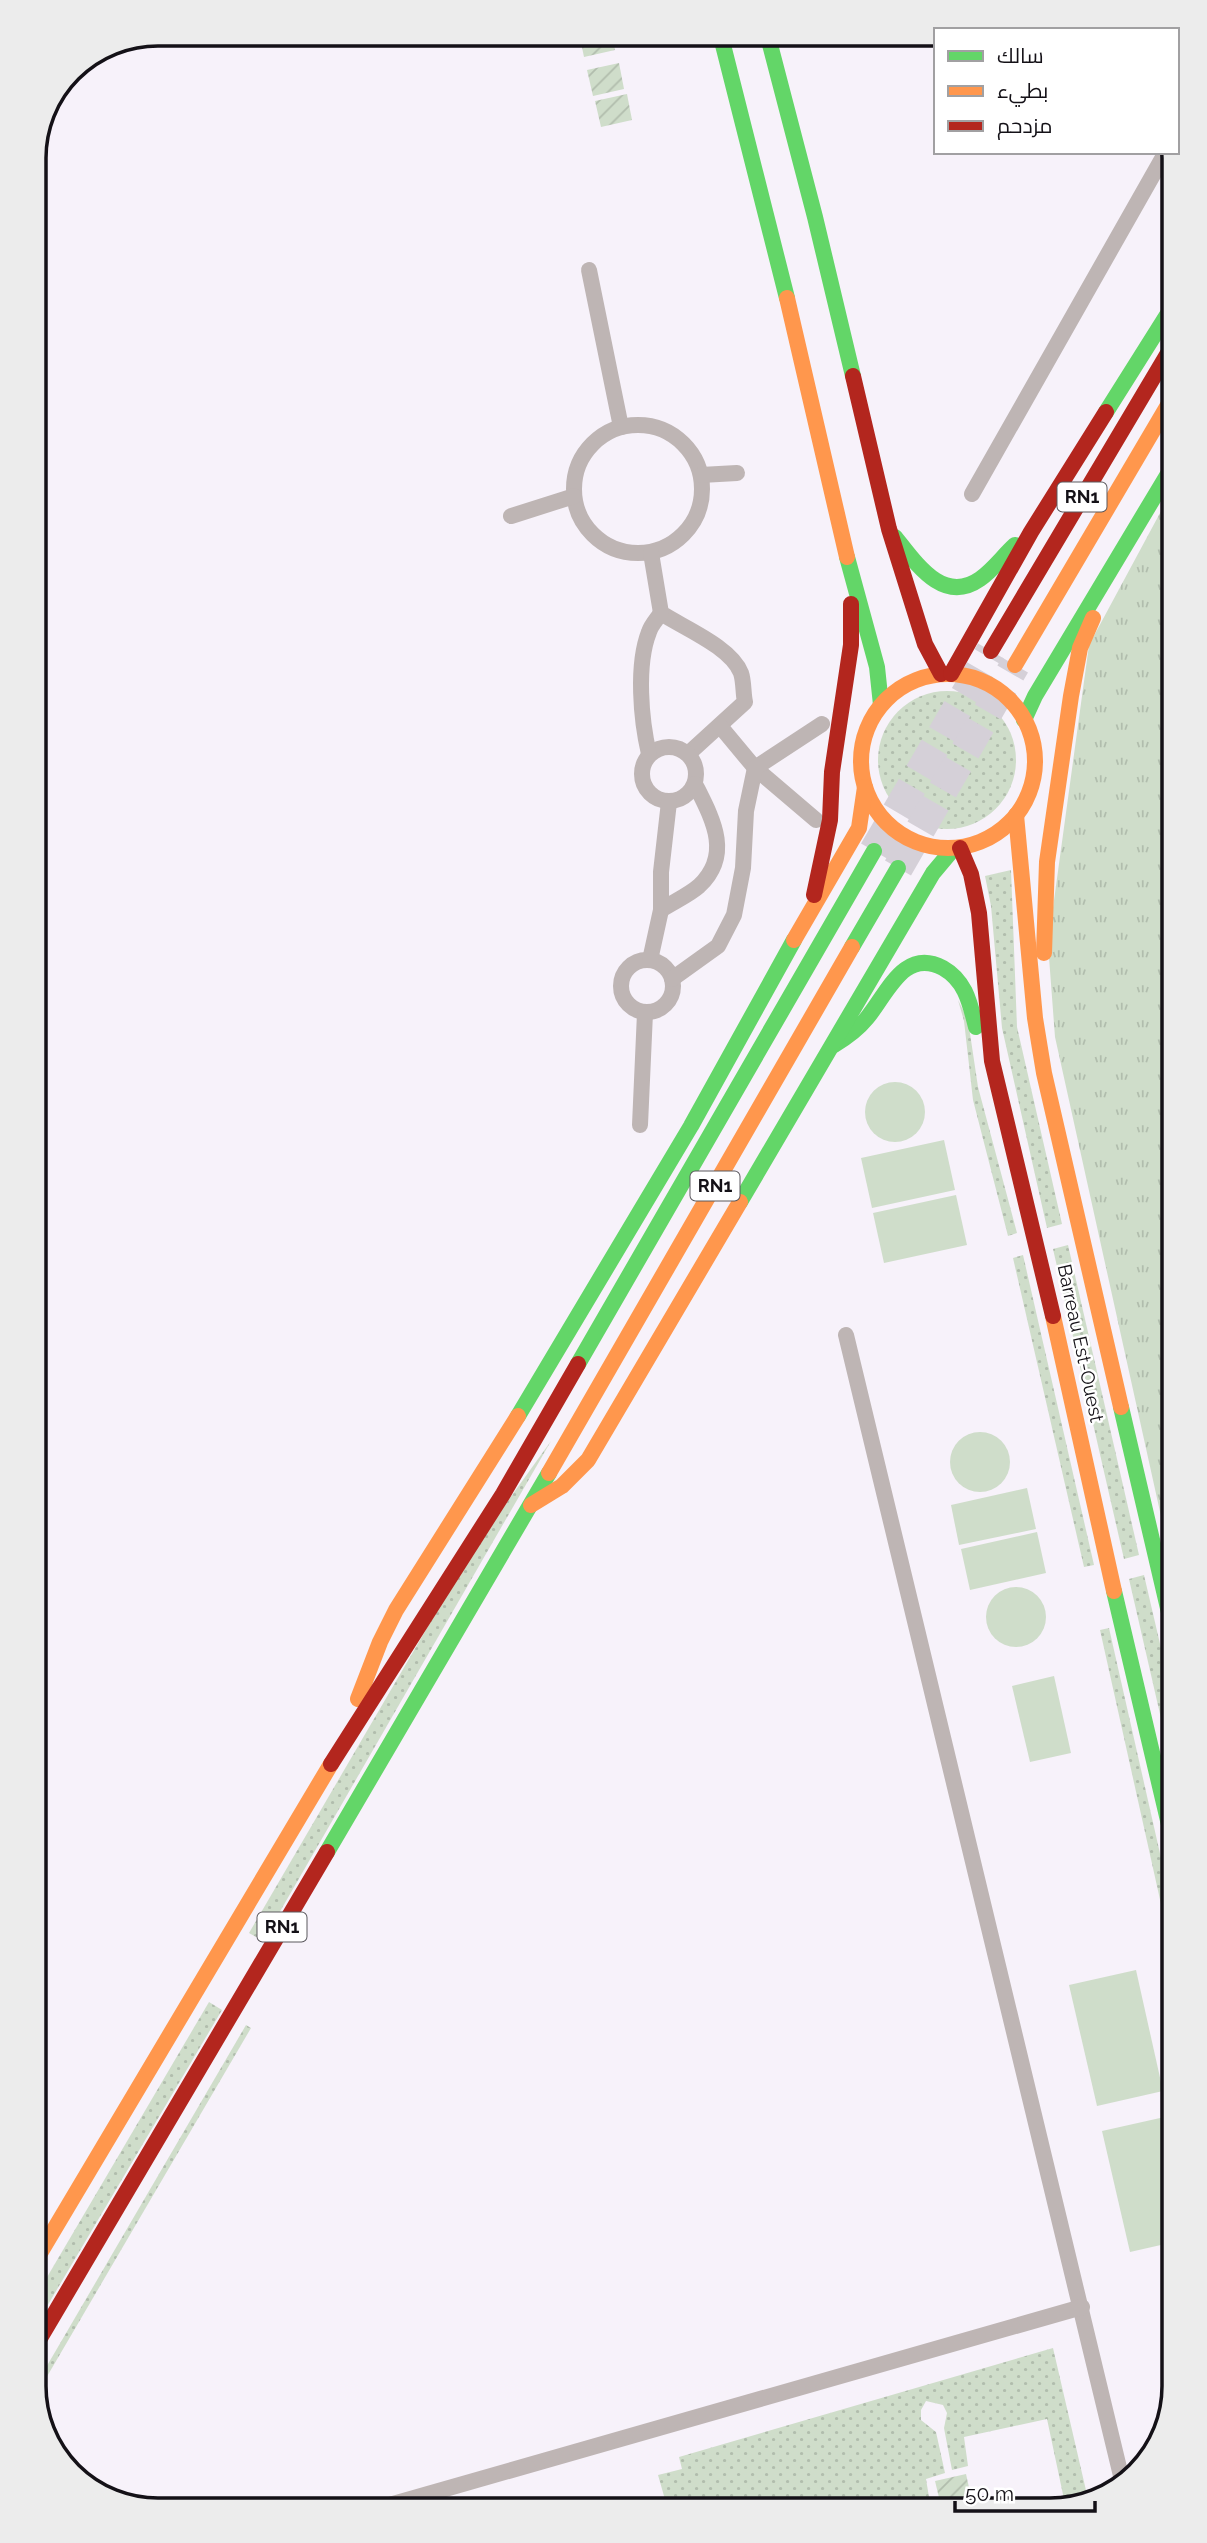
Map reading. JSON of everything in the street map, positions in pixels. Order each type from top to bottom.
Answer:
[{"type":"main road","points":[[723,46],[771,229],[845,548],[877,667],[881,705]]},
{"type":"main road","points":[[770,46],[821,242],[889,529],[925,644],[946,674]]},
{"type":"main road","points":[[946,674],[1162,323]]},
{"type":"main road","name":"RN1","points":[[991,651],[1162,363]]},
{"type":"main road","name":"RN1","points":[[1015,665],[1162,415]]},
{"type":"main road","points":[[1024,720],[1035,696],[1162,485]]},
{"type":"main road","points":[[889,529],[928,577],[952,587],[978,581],[1003,555],[1031,532]]},
{"type":"main road","points":[[812,907],[830,820],[832,772],[851,645],[852,608],[845,548]]},
{"type":"main road","points":[[1034,995],[1042,968],[1047,862],[1074,672],[1080,648],[1115,565]]},
{"type":"main road","points":[[946,674],[973,677],[993,687],[1011,701],[1024,720],[1034,752],[1035,769],[1028,793],[1016,815],[1001,831],[982,842],[957,848],[926,845],[899,833],[878,813],[865,787],[862,773],[862,744],[866,730],[881,705],[908,683],[924,677],[946,674]]},
{"type":"main road","points":[[337,1755],[380,1642],[396,1610],[500,1446],[691,1126],[812,907],[859,828],[865,787]]},
{"type":"main road","name":"Barreau Est-Ouest","points":[[1016,815],[1035,1018],[1044,1073],[1162,1582]]},
{"type":"main road","points":[[531,1505],[557,1491],[579,1472],[588,1460],[933,873],[957,848]]},
{"type":"main road","name":"Barreau Est-Ouest","points":[[957,848],[966,859],[979,913],[992,1061],[1037,1241],[1109,1570],[1162,1795]]},
{"type":"main road","name":"RN1","points":[[46,2243],[337,1755],[503,1493],[874,850]]},
{"type":"main road","name":"RN1","points":[[46,2328],[531,1505],[898,868]]},
{"type":"main road","points":[[833,1046],[862,1023],[896,976],[914,964],[933,963],[955,976],[963,986],[981,1040],[992,1061]]},
{"type":"street","points":[[972,494],[1162,159]]},
{"type":"street","points":[[589,270],[621,428]]},
{"type":"street","points":[[638,425],[652,426],[676,438],[694,458],[701,475],[702,496],[693,522],[676,542],[651,552],[624,552],[600,541],[582,521],[574,496],[574,482],[582,457],[600,437],[621,428],[638,425]]},
{"type":"street","points":[[701,475],[737,473]]},
{"type":"street","points":[[511,516],[574,496]]},
{"type":"street","points":[[649,754],[644,730],[642,656],[649,630],[661,613],[651,552]]},
{"type":"street","points":[[661,613],[688,631],[717,644],[741,672],[745,702],[688,754]]},
{"type":"street","points":[[672,979],[718,946],[734,915],[743,868],[746,811],[755,768],[822,724]]},
{"type":"street","points":[[720,726],[755,768],[816,820]]},
{"type":"street","points":[[669,746],[688,754],[694,763],[696,774],[695,784],[688,793],[669,802],[658,800],[649,794],[641,774],[643,763],[649,754],[658,748],[669,746]]},
{"type":"street","points":[[661,909],[699,886],[714,866],[719,843],[713,820],[695,784]]},
{"type":"street","points":[[650,960],[661,909],[669,802]]},
{"type":"street","points":[[639,961],[660,963],[672,979],[674,989],[671,999],[655,1012],[635,1010],[622,994],[624,974],[630,966],[639,961]]},
{"type":"street","points":[[640,1125],[645,1013]]},
{"type":"street","points":[[846,1335],[1120,2472]]},
{"type":"street","points":[[416,2497],[1082,2307]]},
{"type":"green space","points":[[582,46],[614,46],[615,50],[584,57]]},
{"type":"green space","points":[[619,63],[624,89],[593,96],[587,70]]},
{"type":"green space","points":[[627,94],[632,120],[601,127],[595,101]]},
{"type":"green space","points":[[1162,509],[1162,1521],[1055,1037],[1048,944],[1089,645]]},
{"type":"green space","points":[[947,691],[973,696],[996,711],[1011,734],[1016,760],[1011,786],[996,809],[973,824],[947,829],[921,824],[898,809],[883,786],[878,760],[883,734],[898,711],[921,696]]},
{"type":"green space","points":[[1011,870],[1017,1027],[1062,1224],[1047,1228],[1002,1028],[991,906],[985,876]]},
{"type":"green space","points":[[958,1000],[968,1020],[978,1087],[1017,1233],[1008,1236],[973,1100],[964,1021]]},
{"type":"green space","points":[[895,1082],[916,1091],[925,1112],[916,1133],[895,1142],[874,1133],[865,1112],[874,1091]]},
{"type":"green space","points":[[944,1140],[955,1190],[872,1208],[861,1158]]},
{"type":"green space","points":[[956,1195],[967,1245],[884,1263],[873,1213]]},
{"type":"green space","points":[[1068,1245],[1139,1555],[1124,1559],[1053,1249]]},
{"type":"green space","points":[[1023,1255],[1094,1565],[1084,1567],[1013,1258]]},
{"type":"green space","points":[[980,1432],[1001,1441],[1010,1462],[1001,1483],[980,1492],[959,1483],[950,1462],[959,1441]]},
{"type":"green space","points":[[551,1441],[263,1941],[249,1933],[472,1551]]},
{"type":"green space","points":[[1027,1488],[1036,1529],[959,1545],[951,1505]]},
{"type":"green space","points":[[1037,1532],[1046,1573],[970,1590],[961,1549]]},
{"type":"green space","points":[[1144,1575],[1162,1652],[1162,1723],[1129,1579]]},
{"type":"green space","points":[[1016,1587],[1037,1596],[1046,1617],[1037,1638],[1016,1647],[995,1638],[986,1617],[995,1596]]},
{"type":"green space","points":[[1109,1628],[1162,1862],[1162,1909],[1100,1630]]},
{"type":"green space","points":[[1054,1676],[1071,1753],[1030,1762],[1012,1686]]},
{"type":"green space","points":[[1136,1970],[1162,2091],[1097,2106],[1069,1985]]},
{"type":"green space","points":[[209,2002],[222,2010],[46,2308],[46,2279]]},
{"type":"green space","points":[[246,2025],[251,2028],[46,2378],[46,2367]]},
{"type":"green space","points":[[1162,2118],[1162,2245],[1130,2252],[1102,2131]]},
{"type":"green space","points":[[1053,2348],[1086,2491],[1063,2496],[1047,2419],[964,2437],[968,2466],[952,2470],[944,2428],[947,2413],[943,2405],[926,2401],[921,2410],[921,2420],[936,2432],[945,2473],[926,2479],[929,2498],[664,2498],[658,2475],[682,2469],[679,2457]]},
{"type":"green space","points":[[966,2474],[971,2498],[939,2498],[935,2481]]},
{"type":"tunnel","points":[[874,851],[991,651]]},
{"type":"tunnel","points":[[898,868],[1015,665]]},
{"type":"traffic: fast","points":[[723,46],[787,298]]},
{"type":"traffic: fast","points":[[770,46],[853,376]]},
{"type":"traffic: fast","points":[[1106,412],[1162,323]]},
{"type":"traffic: fast","points":[[1024,720],[1035,696],[1162,484]]},
{"type":"traffic: fast","points":[[895,537],[921,569],[942,584],[954,587],[967,586],[980,579],[1015,545]]},
{"type":"traffic: fast","points":[[847,557],[877,667],[881,705]]},
{"type":"traffic: fast","points":[[740,1202],[933,873],[954,848]]},
{"type":"traffic: fast","points":[[578,1364],[874,851]]},
{"type":"traffic: fast","points":[[852,947],[898,868]]},
{"type":"traffic: fast","points":[[518,1416],[691,1126],[794,940]]},
{"type":"traffic: fast","points":[[834,1045],[863,1022],[898,976],[917,964],[929,963],[943,968],[957,979],[966,994],[976,1027]]},
{"type":"traffic: fast","points":[[1121,1407],[1162,1583]]},
{"type":"traffic: fast","points":[[327,1852],[549,1473]]},
{"type":"traffic: fast","points":[[1114,1591],[1162,1795]]},
{"type":"traffic: slow","points":[[787,298],[847,557]]},
{"type":"traffic: slow","points":[[1015,665],[1162,415]]},
{"type":"traffic: slow","points":[[1044,953],[1047,862],[1071,696],[1080,648],[1093,618]]},
{"type":"traffic: slow","points":[[948,674],[981,681],[1009,700],[1028,728],[1035,761],[1028,794],[1009,822],[981,841],[948,848],[915,841],[887,822],[868,794],[861,761],[868,728],[887,700],[915,681],[948,674]]},
{"type":"traffic: slow","points":[[794,940],[859,828],[865,787]]},
{"type":"traffic: slow","points":[[1016,815],[1035,1018],[1044,1073],[1121,1407]]},
{"type":"traffic: slow","points":[[549,1473],[852,947]]},
{"type":"traffic: slow","points":[[531,1505],[562,1486],[588,1460],[740,1202]]},
{"type":"traffic: slow","points":[[1053,1316],[1114,1591]]},
{"type":"traffic: slow","points":[[358,1699],[380,1642],[396,1610],[518,1416]]},
{"type":"traffic: slow","points":[[46,2243],[331,1764]]},
{"type":"traffic: jam","points":[[991,651],[1162,363]]},
{"type":"traffic: jam","points":[[853,376],[889,529],[925,644],[941,674]]},
{"type":"traffic: jam","points":[[951,674],[1031,532],[1106,412]]},
{"type":"traffic: jam","points":[[814,895],[830,820],[832,772],[851,645],[851,604]]},
{"type":"traffic: jam","points":[[960,848],[971,874],[979,913],[992,1061],[1053,1316]]},
{"type":"traffic: jam","points":[[331,1764],[503,1494],[578,1364]]},
{"type":"traffic: jam","points":[[46,2328],[327,1852]]}]
